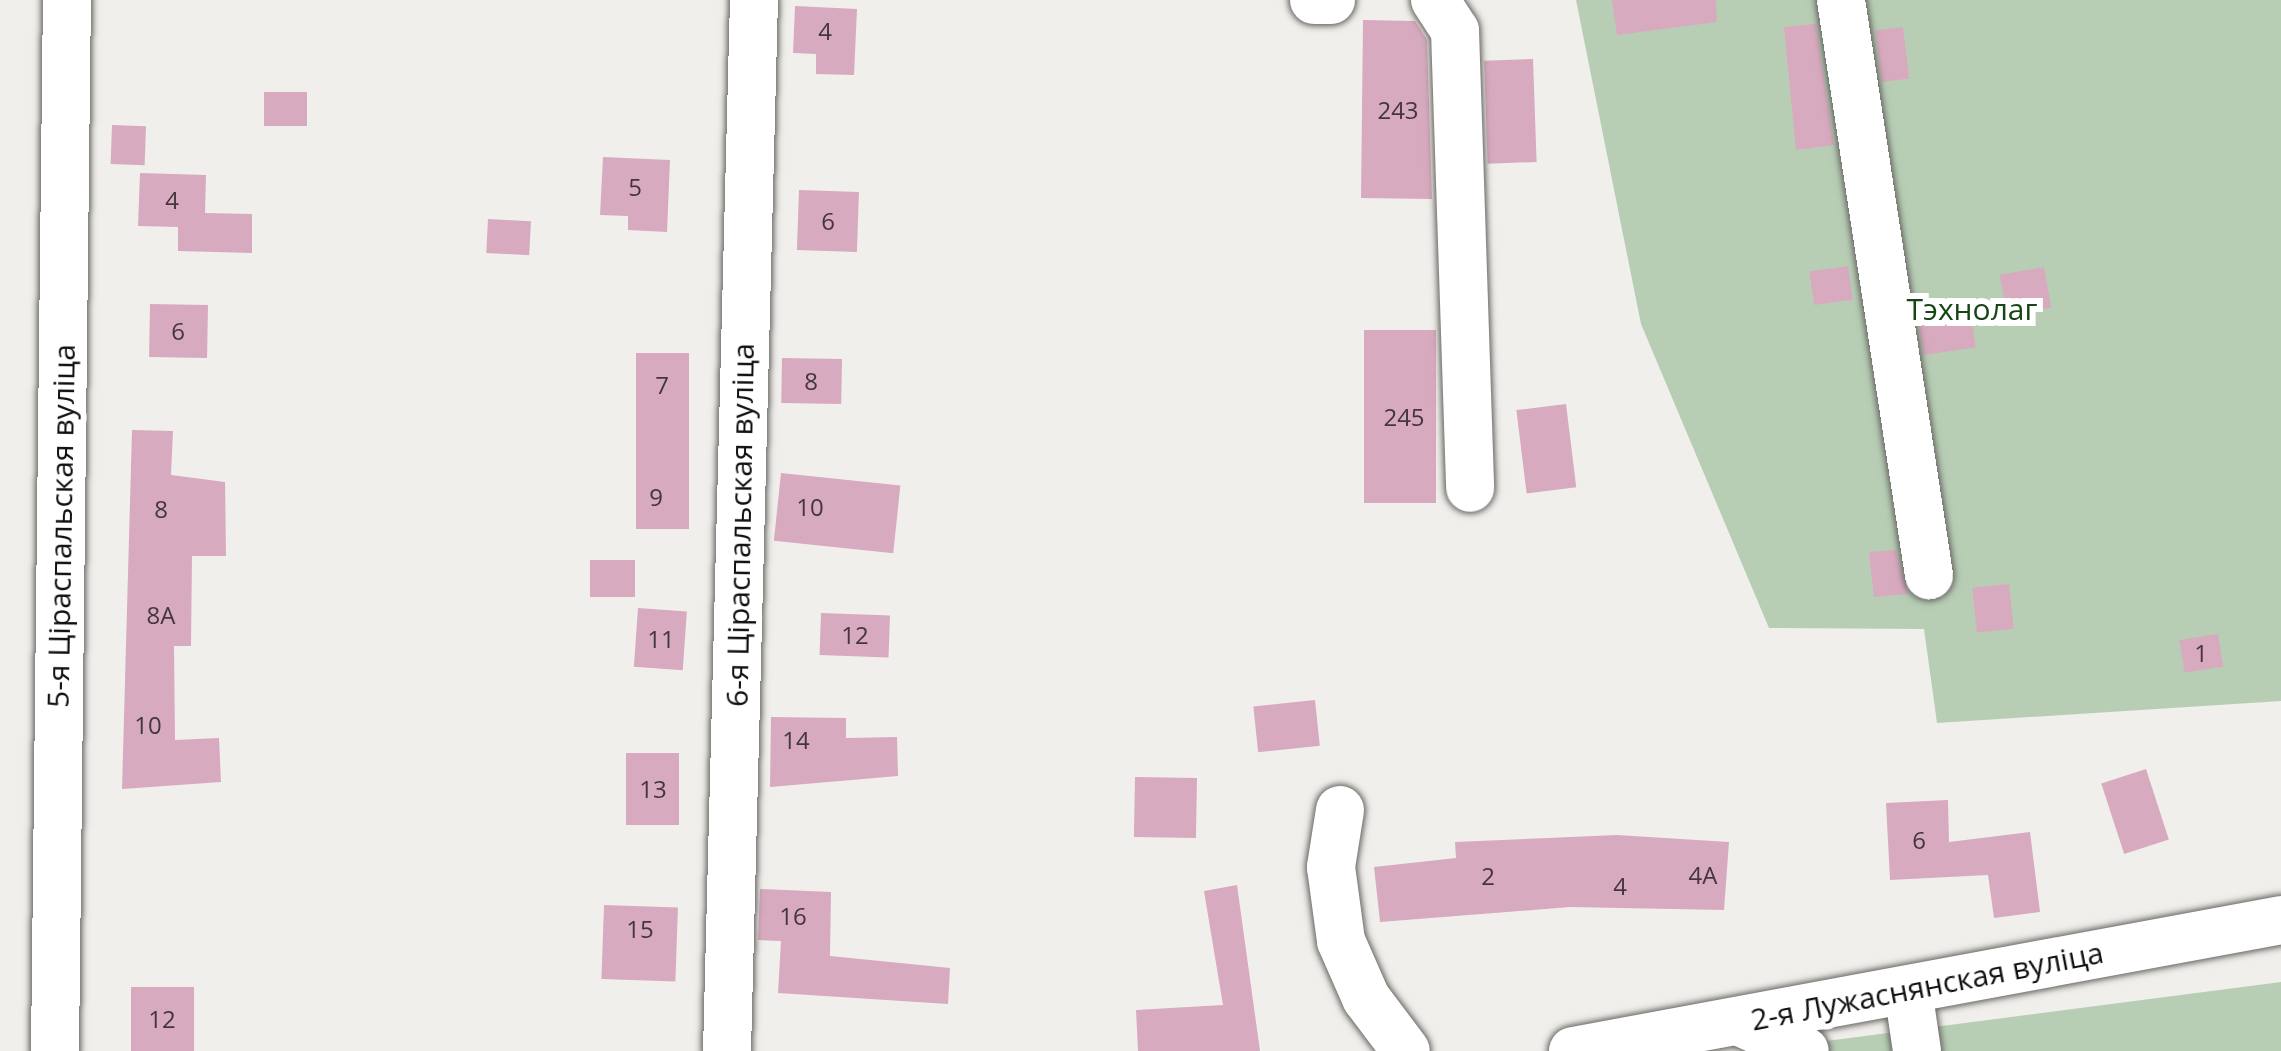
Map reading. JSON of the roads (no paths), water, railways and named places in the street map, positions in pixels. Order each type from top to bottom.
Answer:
[{"type":"street","name":"5-я Ціраспальская вуліца","points":[[55,1051],[67,0]]},
{"type":"street","name":"6-я Ціраспальская вуліца","points":[[727,1051],[754,0]]},
{"type":"street","points":[[1314,0],[1331,0]]},
{"type":"street","points":[[1435,0],[1455,31],[1470,488]]},
{"type":"street","points":[[1841,0],[1929,575]]},
{"type":"street","points":[[1340,810],[1331,867],[1341,941],[1366,998],[1406,1051]]},
{"type":"street","name":"2-я Лужаснянская вуліца","points":[[1574,1051],[2281,920]]},
{"type":"street","points":[[1908,990],[1917,1051]]},
{"type":"street","points":[[1738,1021],[1804,1051]]},
{"type":"park label","name":"Тэхнолаг","points":[[1972,309]]}]
